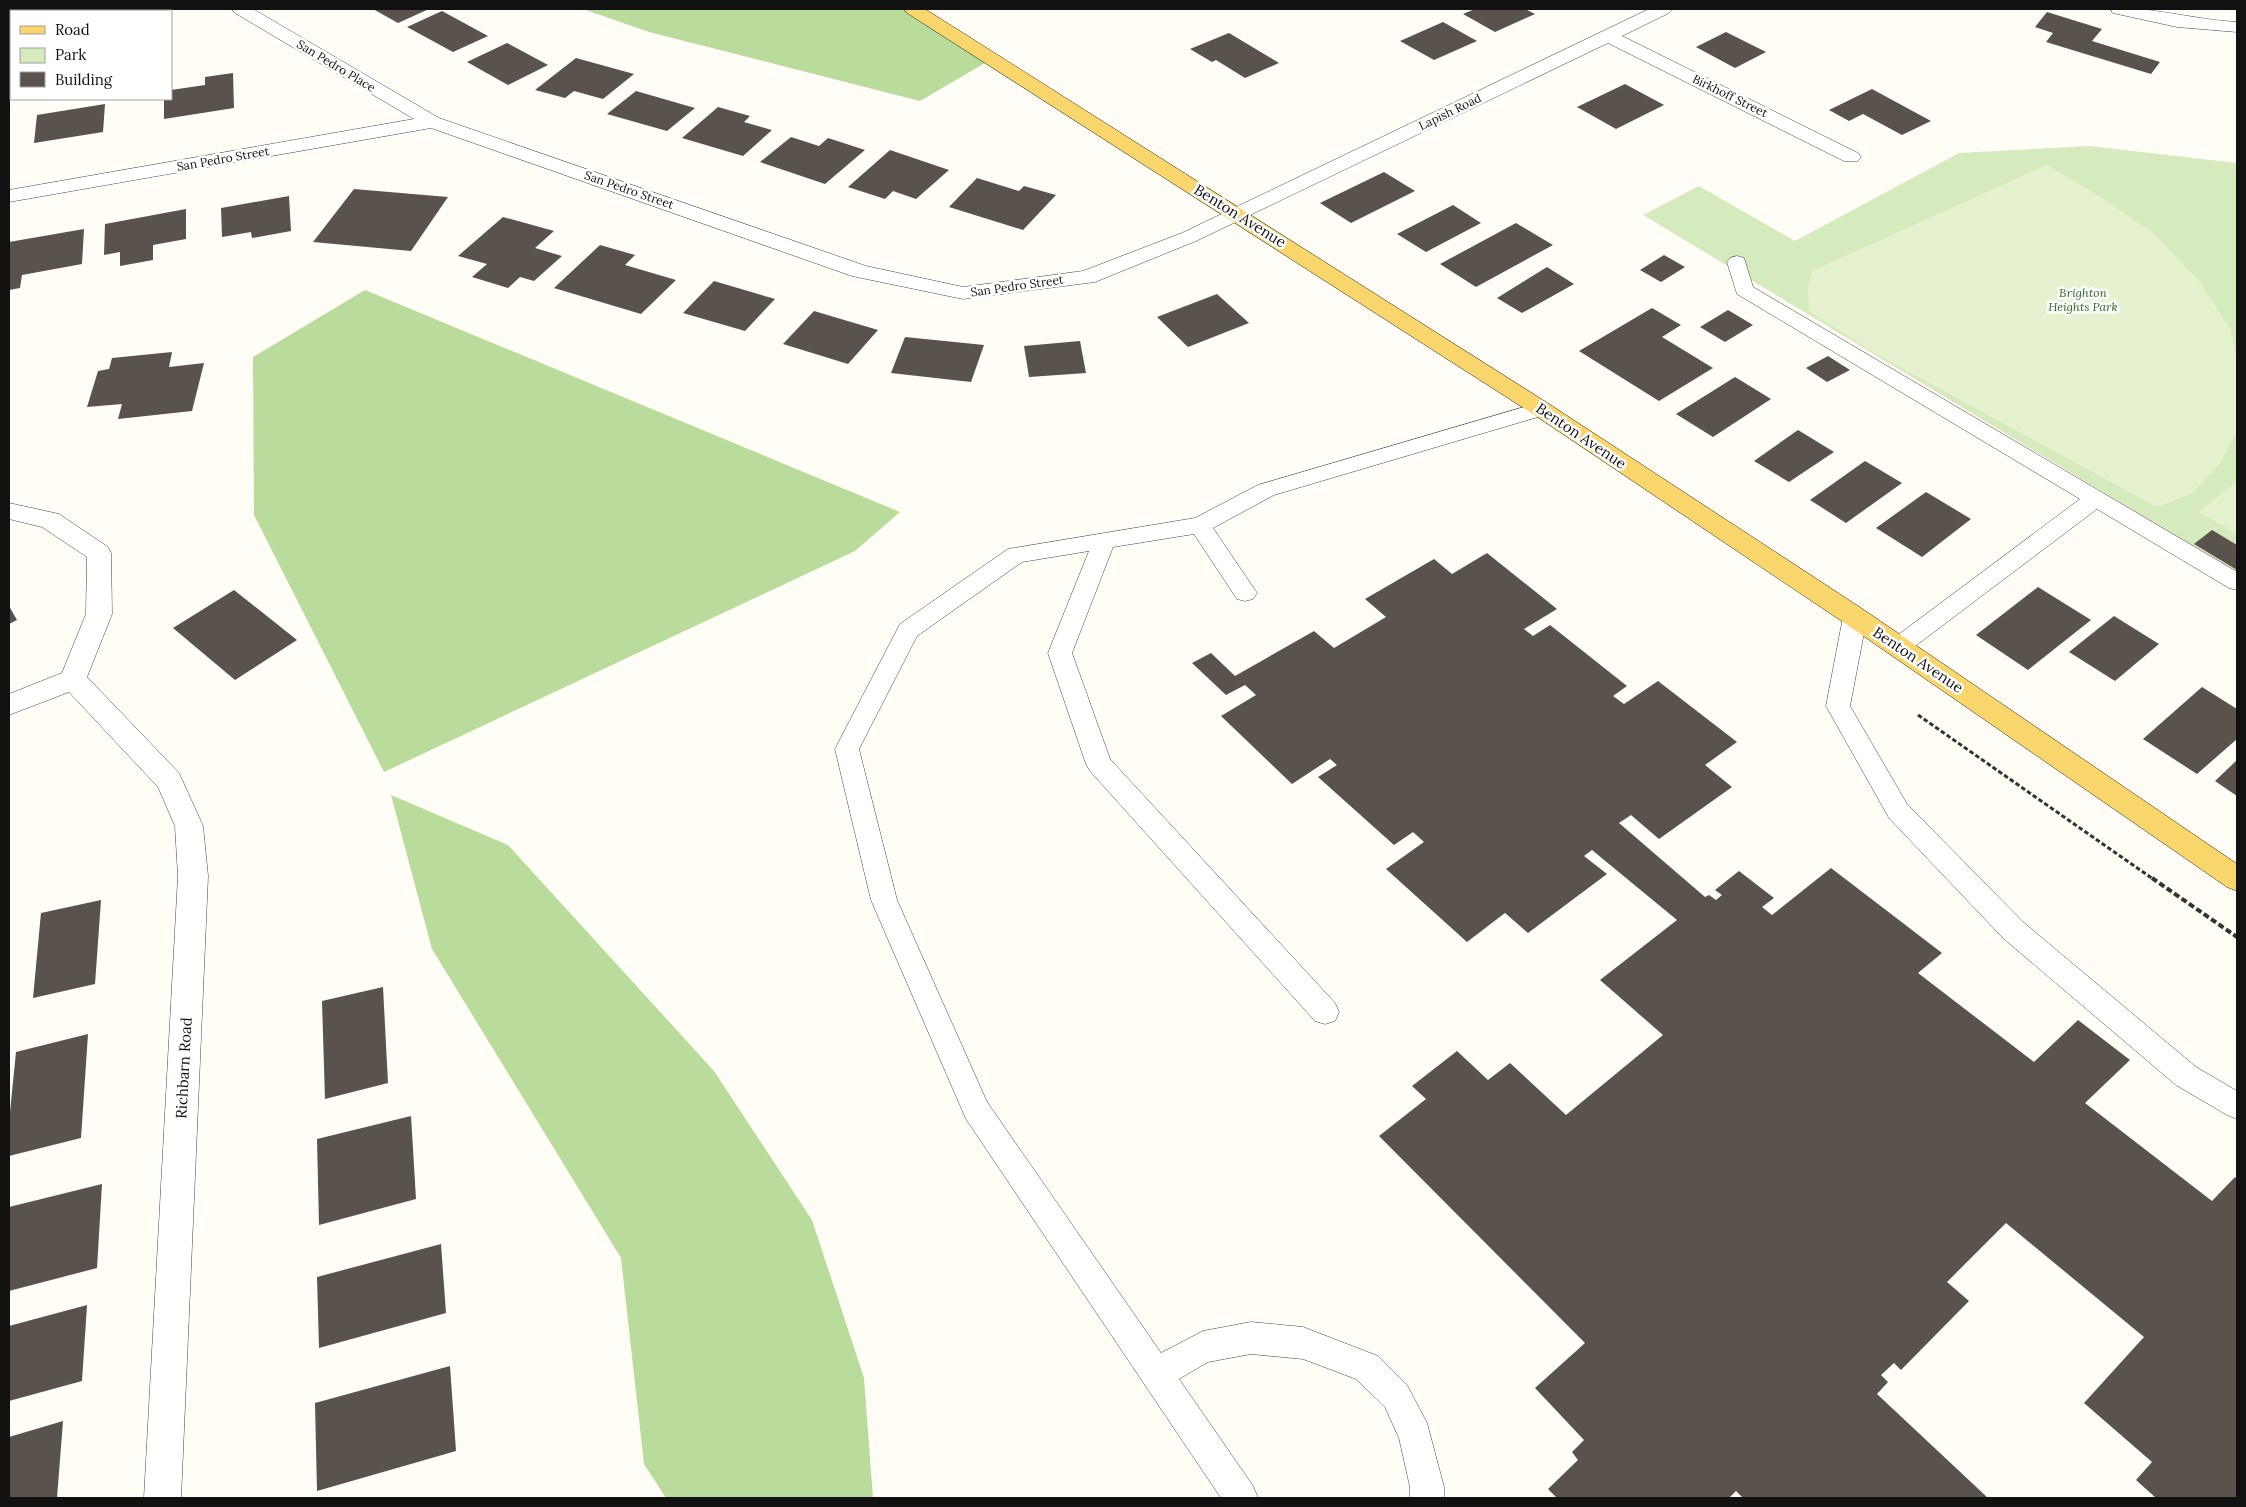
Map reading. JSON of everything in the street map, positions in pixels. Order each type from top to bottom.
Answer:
[{"type":"main road","name":"Benton Avenue","points":[[913,9],[1541,409],[1898,647],[2237,879]]},
{"type":"street","name":"San Pedro Place","points":[[241,9],[432,122]]},
{"type":"street","name":"Lapish Road","points":[[1237,214],[1663,9]]},
{"type":"street","points":[[2119,9],[2160,20],[2200,26],[2237,27]]},
{"type":"street","points":[[2160,20],[2198,9]]},
{"type":"street","name":"Birkhoff Street","points":[[1609,36],[1851,156]]},
{"type":"street","name":"San Pedro Street","points":[[9,196],[432,122],[860,271],[963,293],[1087,277],[1189,237],[1237,214]]},
{"type":"street","points":[[9,511],[50,520],[98,553],[98,614],[73,679],[9,705]]},
{"type":"street","name":"Richbarn Road","points":[[73,679],[168,781],[189,826],[194,876],[163,1498]]},
{"type":"lane","points":[[1737,262],[1744,290],[2237,582]]},
{"type":"lane","points":[[1241,1498],[976,1110],[884,900],[847,749],[908,630],[1016,554],[1200,525],[1266,490],[1541,409]]},
{"type":"lane","points":[[1898,647],[2096,498]]},
{"type":"lane","points":[[1200,525],[1245,593]]},
{"type":"lane","points":[[1104,541],[1060,653],[1099,764],[1325,1012]]},
{"type":"lane","points":[[1855,618],[1838,706],[1898,811],[2013,930],[2186,1076],[2237,1106]]},
{"type":"lane","points":[[1156,1374],[1203,1347],[1251,1338],[1303,1343],[1366,1368],[1396,1396],[1415,1436],[1427,1486],[1427,1498]]},
{"type":"path","points":[[1916,713],[2237,937]]},
{"type":"green space","points":[[583,9],[913,9],[992,59],[920,101],[649,32]]},
{"type":"green space","name":"Brighton Heights Park","points":[[2089,146],[2237,163],[2237,573],[1643,215],[1699,186],[1795,241],[1959,153]]},
{"type":"green space","name":"Brighton Heights Park","points":[[2047,165],[2102,198],[2152,232],[2199,281],[2230,329],[2237,359],[2237,431],[2220,464],[2192,493],[2157,507],[1878,355],[1809,311],[1808,287],[1812,271]]},
{"type":"green space","points":[[365,290],[900,512],[855,551],[384,772],[254,515],[253,357]]},
{"type":"green space","points":[[2237,481],[2237,534],[2199,512]]},
{"type":"green space","points":[[391,795],[508,845],[714,1071],[812,1220],[864,1378],[873,1498],[666,1498],[644,1464],[621,1258],[432,949]]},
{"type":"building","points":[[43,9],[83,9],[80,10]]},
{"type":"building","points":[[373,9],[429,9],[398,23]]},
{"type":"building","points":[[1475,9],[1525,9],[1535,14],[1495,32],[1463,14]]},
{"type":"building","points":[[442,11],[488,36],[453,52],[407,27]]},
{"type":"building","points":[[2047,12],[2102,29],[2092,41],[2160,62],[2151,74],[2046,42],[2053,33],[2035,27]]},
{"type":"building","points":[[1443,22],[1477,41],[1434,60],[1400,41]]},
{"type":"building","points":[[1726,32],[1766,52],[1735,68],[1696,47]]},
{"type":"building","points":[[1229,33],[1279,63],[1245,78],[1216,60],[1212,62],[1190,49]]},
{"type":"building","points":[[507,43],[548,65],[508,85],[467,62]]},
{"type":"building","points":[[576,58],[634,74],[603,99],[574,91],[565,98],[535,90]]},
{"type":"building","points":[[233,73],[234,108],[164,119],[164,100],[172,100],[172,90],[205,85],[205,77]]},
{"type":"building","points":[[1625,84],[1664,105],[1616,129],[1577,107]]},
{"type":"building","points":[[1872,89],[1931,121],[1902,135],[1863,114],[1849,121],[1829,110]]},
{"type":"building","points":[[636,91],[695,108],[667,131],[607,114]]},
{"type":"building","points":[[105,104],[103,132],[34,143],[37,115]]},
{"type":"building","points":[[718,107],[750,116],[744,122],[772,130],[743,156],[682,138]]},
{"type":"building","points":[[791,137],[819,146],[828,138],[865,150],[825,184],[760,162]]},
{"type":"building","points":[[890,150],[949,170],[916,199],[893,191],[885,199],[848,187]]},
{"type":"building","points":[[1384,172],[1415,191],[1351,223],[1320,203]]},
{"type":"building","points":[[977,178],[1019,191],[1024,186],[1056,195],[1023,230],[949,207]]},
{"type":"building","points":[[354,189],[448,197],[411,251],[313,242]]},
{"type":"building","points":[[289,196],[291,231],[252,238],[251,232],[222,237],[221,208]]},
{"type":"building","points":[[1453,205],[1481,223],[1426,252],[1397,234]]},
{"type":"building","points":[[186,209],[186,239],[153,245],[153,260],[120,266],[120,252],[104,255],[105,224]]},
{"type":"building","points":[[503,217],[554,231],[535,248],[562,256],[534,281],[520,277],[508,288],[472,277],[487,264],[458,256]]},
{"type":"building","points":[[1516,223],[1553,245],[1476,287],[1440,264]]},
{"type":"building","points":[[84,229],[82,264],[22,275],[20,288],[9,290],[9,242]]},
{"type":"building","points":[[600,245],[635,255],[625,265],[676,280],[641,314],[554,288]]},
{"type":"building","points":[[1664,255],[1685,267],[1661,282],[1640,270]]},
{"type":"building","points":[[1547,267],[1574,284],[1522,313],[1497,298]]},
{"type":"building","points":[[714,281],[775,299],[745,331],[683,313]]},
{"type":"building","points":[[1217,294],[1249,323],[1188,347],[1157,317]]},
{"type":"building","points":[[1652,308],[1681,325],[1662,337],[1713,368],[1659,401],[1579,351]]},
{"type":"building","points":[[1728,310],[1753,325],[1725,342],[1700,327]]},
{"type":"building","points":[[814,311],[878,330],[848,364],[783,344]]},
{"type":"building","points":[[905,337],[984,345],[971,382],[891,373]]},
{"type":"building","points":[[1080,341],[1086,373],[1029,377],[1024,346]]},
{"type":"building","points":[[172,352],[169,367],[204,363],[192,411],[118,419],[122,404],[87,407],[98,371],[109,369],[112,358]]},
{"type":"building","points":[[1828,356],[1850,370],[1827,382],[1806,368]]},
{"type":"building","points":[[1735,377],[1771,399],[1713,437],[1676,414]]},
{"type":"building","points":[[1798,430],[1834,452],[1789,482],[1754,461]]},
{"type":"building","points":[[1865,461],[1902,483],[1846,523],[1810,500]]},
{"type":"building","points":[[1926,492],[1971,519],[1922,557],[1876,528]]},
{"type":"building","points":[[2212,530],[2237,545],[2237,570],[2194,544]]},
{"type":"building","points":[[1487,553],[1557,609],[1524,629],[1533,636],[1550,625],[1627,686],[1613,696],[1624,704],[1658,681],[1737,742],[1705,765],[1732,787],[1659,839],[1631,815],[1619,823],[1705,897],[1709,895],[1716,900],[1722,895],[1715,890],[1739,871],[1774,898],[1762,907],[1772,915],[1831,868],[1942,953],[1918,973],[2034,1062],[2078,1020],[2130,1060],[2085,1103],[2212,1201],[2235,1177],[2237,1179],[2237,1498],[2156,1498],[2136,1480],[2152,1462],[2084,1403],[2144,1337],[2006,1223],[1947,1282],[1969,1301],[1901,1370],[1894,1363],[1881,1375],[1888,1382],[1877,1394],[1988,1498],[1743,1498],[1736,1491],[1729,1498],[1557,1498],[1548,1489],[1578,1460],[1572,1452],[1584,1440],[1535,1388],[1585,1343],[1379,1136],[1426,1099],[1412,1086],[1457,1051],[1488,1080],[1510,1063],[1566,1115],[1663,1035],[1600,980],[1677,920],[1592,850],[1584,856],[1607,874],[1528,933],[1505,913],[1467,942],[1386,869],[1424,842],[1413,832],[1394,845],[1318,777],[1337,765],[1330,759],[1292,784],[1221,716],[1256,695],[1245,685],[1226,695],[1192,663],[1211,653],[1235,676],[1314,631],[1334,648],[1386,617],[1365,599],[1434,559],[1452,574]]},
{"type":"building","points":[[2038,587],[2091,620],[2028,670],[1976,635]]},
{"type":"building","points":[[234,590],[297,640],[235,680],[173,628]]},
{"type":"building","points":[[9,606],[17,620],[9,624]]},
{"type":"building","points":[[2114,616],[2159,644],[2115,681],[2069,652]]},
{"type":"building","points":[[2202,687],[2237,709],[2237,739],[2197,774],[2143,739]]},
{"type":"building","points":[[2237,760],[2237,796],[2215,781]]},
{"type":"building","points":[[101,900],[95,984],[33,998],[41,913]]},
{"type":"building","points":[[383,987],[388,1083],[325,1099],[322,1001]]},
{"type":"building","points":[[88,1034],[81,1138],[9,1156],[9,1122],[16,1052]]},
{"type":"building","points":[[411,1116],[416,1199],[319,1225],[317,1139]]},
{"type":"building","points":[[102,1184],[97,1268],[9,1291],[9,1207]]},
{"type":"building","points":[[441,1244],[446,1313],[319,1348],[317,1277]]},
{"type":"building","points":[[87,1305],[82,1381],[9,1401],[9,1326]]},
{"type":"building","points":[[450,1366],[456,1451],[317,1491],[315,1403]]},
{"type":"building","points":[[63,1421],[57,1498],[9,1498],[9,1437]]}]
